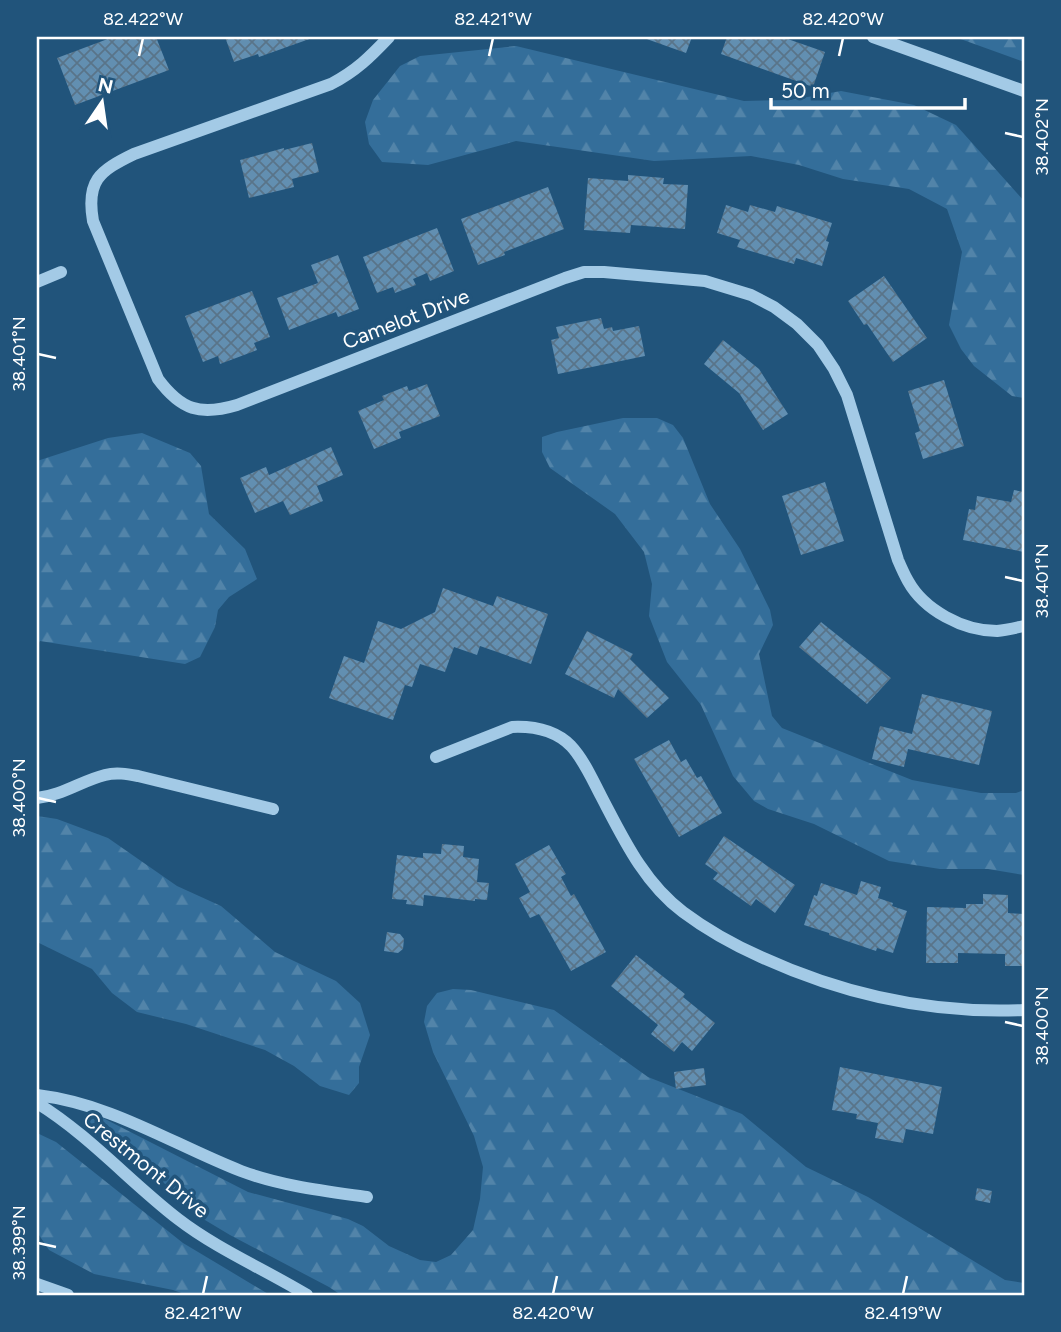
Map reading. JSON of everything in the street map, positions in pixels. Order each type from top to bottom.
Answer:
[{"type":"street","name":"Camelot Drive","points":[[389,37],[351,74],[331,84],[134,154],[115,163],[99,176],[92,189],[90,203],[93,221],[158,379],[169,394],[183,405],[200,411],[220,410],[584,272],[705,281],[729,287],[774,307],[797,324],[818,345],[834,369],[847,395],[898,561],[908,582],[923,600],[945,616],[969,627],[996,631],[1024,626]]},
{"type":"street","points":[[873,37],[1024,91]]},
{"type":"street","points":[[37,282],[61,272]]},
{"type":"street","points":[[436,757],[513,727],[526,726],[550,732],[572,747],[643,871],[682,912],[711,931],[782,967],[857,992],[933,1007],[1024,1010]]},
{"type":"street","points":[[37,797],[69,790],[105,775],[121,773],[273,809]]},
{"type":"street","points":[[37,1095],[79,1103],[118,1116],[243,1171],[289,1184],[367,1197]]},
{"type":"street","name":"Crestmont Drive","points":[[37,1103],[99,1150],[177,1218],[203,1237],[307,1295]]},
{"type":"street","points":[[37,1284],[68,1295]]},
{"type":"green space","points":[[955,37],[1024,37],[1024,62]]},
{"type":"green space","points":[[516,46],[744,101],[791,100],[841,91],[914,105],[956,125],[1024,201],[1024,398],[1012,396],[974,366],[961,349],[949,325],[962,252],[947,209],[909,189],[843,179],[799,165],[751,156],[654,161],[516,141],[428,165],[382,162],[369,144],[365,122],[373,100],[400,66],[420,56]]},
{"type":"green space","points":[[623,418],[657,418],[673,425],[683,438],[710,504],[740,549],[770,610],[773,625],[759,654],[772,716],[782,728],[912,780],[981,793],[1016,793],[1024,790],[1024,875],[988,869],[940,869],[889,861],[814,824],[768,809],[754,801],[733,776],[701,705],[667,662],[649,616],[652,584],[644,552],[615,514],[550,468],[542,452],[542,437]]},
{"type":"green space","points":[[142,433],[190,453],[201,466],[209,514],[245,549],[257,579],[229,597],[218,610],[215,627],[200,657],[185,664],[40,641],[37,646],[37,461],[108,438]]},
{"type":"green space","points":[[37,816],[57,819],[108,838],[177,886],[221,906],[275,952],[336,981],[360,1003],[370,1035],[359,1067],[359,1083],[349,1095],[320,1086],[294,1066],[265,1050],[186,1024],[137,1012],[112,993],[92,969],[37,942]]},
{"type":"green space","points":[[453,989],[471,990],[554,1010],[648,1077],[742,1114],[806,1167],[868,1197],[1005,1280],[1024,1283],[1024,1295],[341,1295],[190,1211],[168,1186],[89,1129],[87,1114],[103,1118],[248,1192],[348,1219],[363,1226],[389,1246],[420,1260],[436,1262],[451,1255],[473,1230],[483,1167],[474,1136],[433,1052],[424,1022],[427,1006],[437,993]]},
{"type":"green space","points":[[37,1133],[56,1142],[183,1243],[270,1295],[187,1295],[94,1274],[49,1250],[37,1232]]},
{"type":"building","points":[[113,37],[156,37],[169,70],[75,105],[57,58]]},
{"type":"building","points":[[225,37],[315,37],[259,57],[258,54],[234,62]]},
{"type":"building","points":[[641,37],[692,37],[686,53]]},
{"type":"building","points":[[727,37],[782,37],[825,52],[813,87],[721,54]]},
{"type":"building","points":[[312,143],[319,172],[292,179],[294,187],[249,198],[240,160]]},
{"type":"building","points":[[628,175],[664,178],[663,184],[688,185],[685,229],[631,225],[630,233],[584,230],[588,178],[628,181]]},
{"type":"building","points":[[548,187],[564,229],[478,265],[461,219]]},
{"type":"building","points":[[726,205],[748,212],[750,205],[775,212],[777,206],[832,223],[822,266],[796,258],[794,264],[737,247],[740,240],[717,233]]},
{"type":"building","points":[[437,228],[454,271],[430,281],[427,273],[413,279],[416,285],[395,293],[393,287],[377,293],[363,257]]},
{"type":"building","points":[[338,255],[359,309],[338,317],[336,312],[289,330],[277,298],[318,283],[311,265]]},
{"type":"building","points":[[884,276],[927,338],[893,362],[848,301]]},
{"type":"building","points":[[252,291],[270,337],[254,343],[257,350],[220,364],[218,356],[203,362],[185,316]]},
{"type":"building","points":[[601,318],[604,329],[612,327],[613,331],[639,326],[645,356],[558,374],[551,340],[559,338],[556,327]]},
{"type":"building","points":[[723,340],[759,369],[788,414],[763,430],[739,393],[704,364]]},
{"type":"building","points":[[944,380],[964,446],[923,459],[915,433],[920,431],[908,391]]},
{"type":"building","points":[[427,384],[440,416],[399,432],[401,438],[374,449],[358,411],[384,400],[382,396],[407,386],[409,391]]},
{"type":"building","points":[[331,447],[343,475],[317,486],[323,501],[290,515],[283,501],[255,513],[240,478],[266,467],[269,475]]},
{"type":"building","points":[[825,482],[844,541],[801,555],[782,496]]},
{"type":"building","points":[[1014,490],[1024,492],[1024,552],[963,540],[969,509],[975,510],[977,496],[1011,502]]},
{"type":"building","points":[[443,588],[493,606],[497,596],[548,614],[531,664],[480,646],[477,655],[454,647],[445,672],[420,664],[412,687],[405,685],[393,720],[329,698],[344,656],[364,663],[378,621],[401,629],[435,612]]},
{"type":"building","points":[[821,622],[891,678],[867,704],[799,647]]},
{"type":"building","points":[[587,631],[633,654],[630,659],[669,698],[647,718],[618,689],[614,698],[565,674]]},
{"type":"building","points":[[922,694],[992,711],[979,765],[908,749],[904,767],[872,759],[880,726],[912,734]]},
{"type":"building","points":[[669,740],[681,762],[686,759],[697,778],[701,776],[722,813],[679,837],[634,759]]},
{"type":"building","points":[[724,836],[795,885],[775,913],[756,899],[751,906],[713,879],[718,873],[705,864]]},
{"type":"building","points":[[442,844],[464,846],[463,857],[479,859],[477,882],[489,883],[487,900],[424,895],[423,906],[406,904],[407,900],[392,899],[397,855],[423,858],[423,853],[441,854]]},
{"type":"building","points":[[549,845],[566,874],[561,877],[571,896],[574,894],[606,952],[571,971],[539,914],[530,918],[519,898],[530,892],[515,864]]},
{"type":"building","points":[[861,881],[881,887],[878,898],[907,911],[893,953],[877,948],[876,951],[804,925],[821,883],[857,895]]},
{"type":"building","points":[[983,894],[1008,895],[1008,913],[1024,914],[1024,966],[1005,966],[1005,954],[958,953],[958,963],[926,963],[927,907],[966,908],[966,904],[983,904]]},
{"type":"building","points":[[387,932],[400,934],[404,939],[403,949],[398,953],[384,951]]},
{"type":"building","points":[[636,955],[685,994],[683,997],[715,1023],[692,1051],[682,1042],[674,1052],[651,1034],[658,1025],[611,986]]},
{"type":"building","points":[[840,1067],[942,1087],[933,1134],[906,1129],[903,1143],[875,1138],[878,1123],[856,1119],[857,1114],[832,1110]]},
{"type":"building","points":[[704,1068],[706,1085],[676,1089],[674,1072]]},
{"type":"building","points":[[977,1188],[992,1191],[990,1203],[975,1200]]}]
